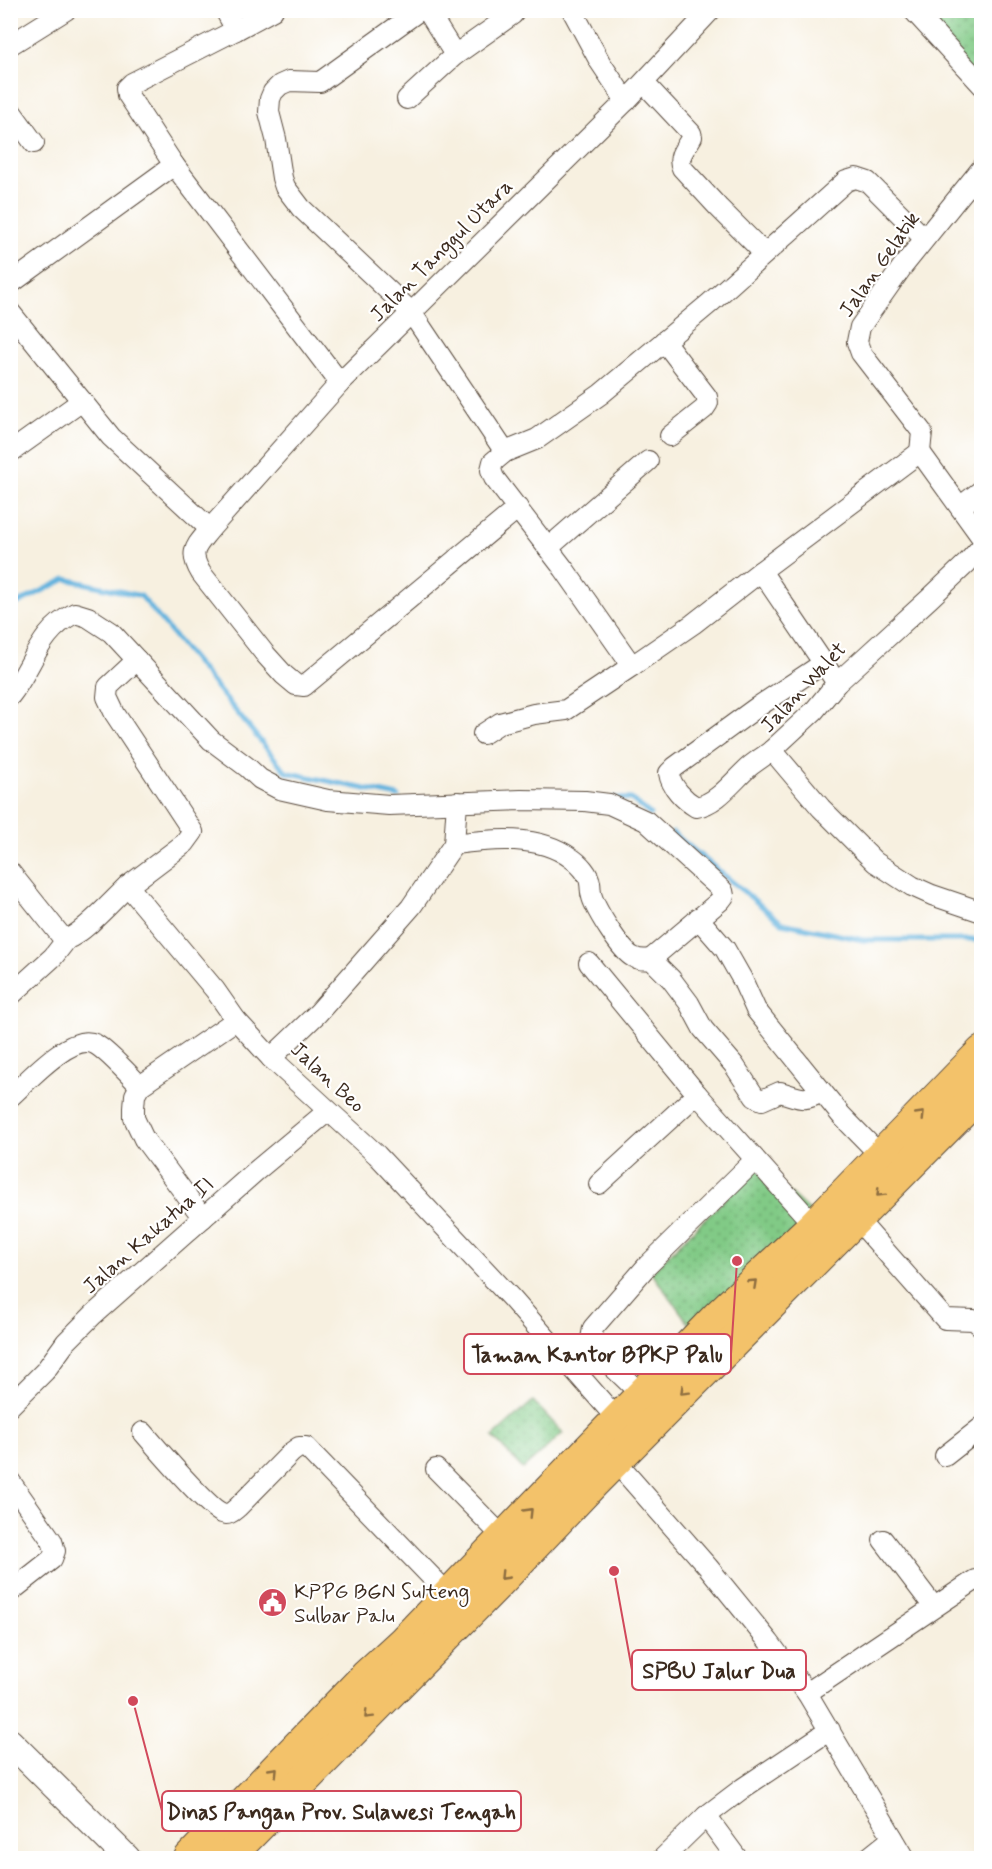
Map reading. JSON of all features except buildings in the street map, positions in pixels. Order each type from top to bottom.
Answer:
[{"type":"main road","points":[[227,1858],[856,1218],[896,1154],[981,1052]]},
{"type":"main road","points":[[190,1858],[643,1396],[718,1316],[814,1225],[896,1154],[981,1092]]},
{"type":"street","points":[[10,45],[66,10]]},
{"type":"street","points":[[225,10],[236,30]]},
{"type":"street","points":[[273,10],[132,83],[127,88],[128,95],[174,165],[336,378]]},
{"type":"street","points":[[420,10],[320,82],[289,81],[280,85],[270,99],[269,112],[285,187],[332,238],[355,257],[411,312],[505,452]]},
{"type":"street","points":[[428,10],[455,55]]},
{"type":"street","points":[[572,10],[600,62],[626,101]]},
{"type":"street","name":"Jalan Tanggul Utara","points":[[518,508],[304,686],[290,681],[265,654],[193,558],[203,522],[336,378],[411,312],[644,83],[711,10]]},
{"type":"street","points":[[913,10],[981,85]]},
{"type":"street","points":[[407,99],[455,55],[513,14]]},
{"type":"street","points":[[644,83],[691,133],[692,137],[680,158],[682,168],[764,253]]},
{"type":"street","points":[[10,110],[34,143]]},
{"type":"street","points":[[10,284],[174,165]]},
{"type":"street","name":"Jalan Gelatik","points":[[920,452],[922,432],[861,352],[857,342],[860,327],[924,238],[981,168]]},
{"type":"street","points":[[632,666],[549,548],[494,478],[491,470],[493,462],[505,452],[537,440],[601,394],[710,303],[846,181],[856,178],[868,182],[924,238]]},
{"type":"street","points":[[10,312],[111,437],[203,522]]},
{"type":"street","points":[[664,341],[707,397],[708,403],[704,409],[670,436]]},
{"type":"street","points":[[12,451],[82,401]]},
{"type":"street","points":[[483,734],[501,723],[534,714],[566,710],[693,624],[920,452],[981,538]]},
{"type":"street","points":[[549,548],[648,461]]},
{"type":"street","points":[[960,507],[981,490]]},
{"type":"street","name":"Jalan Walet","points":[[981,546],[929,600],[837,682],[814,711],[772,750],[821,808],[875,862],[912,886],[981,912]]},
{"type":"street","points":[[761,571],[837,682]]},
{"type":"street","points":[[10,696],[22,681],[39,644],[64,619],[75,613],[88,617],[104,627],[211,740],[260,779],[279,789],[328,800],[389,805],[585,801],[609,804],[646,821],[723,891],[724,896],[651,959],[646,960],[633,957],[623,949],[592,897],[590,881],[586,874],[573,859],[558,849],[513,840],[485,840],[454,844]]},
{"type":"street","points":[[10,996],[53,957],[67,939],[85,927],[128,886],[185,843],[193,832],[115,714],[107,697],[108,687],[137,660]]},
{"type":"street","points":[[772,750],[727,789],[703,806],[696,807],[685,799],[670,779],[669,773],[675,767],[756,708],[824,663]]},
{"type":"street","points":[[271,1058],[318,1013],[411,907],[454,844],[457,802]]},
{"type":"street","points":[[10,872],[62,937],[67,939]]},
{"type":"street","name":"Jalan Beo","points":[[128,886],[215,990],[236,1020],[271,1058],[377,1155],[512,1299],[618,1420]]},
{"type":"street","points":[[698,918],[725,949],[756,1010],[821,1092],[896,1154]]},
{"type":"street","points":[[651,959],[689,1003],[703,1029],[734,1065],[755,1097],[762,1100],[780,1092],[803,1099],[811,1098],[821,1092]]},
{"type":"street","points":[[589,963],[697,1094],[814,1225]]},
{"type":"street","points":[[202,1218],[144,1139],[135,1118],[135,1095],[140,1086],[236,1020]]},
{"type":"street","points":[[11,1096],[65,1049],[82,1042],[95,1044],[140,1086]]},
{"type":"street","points":[[599,1184],[697,1094]]},
{"type":"street","name":"Jalan Kakatua II","points":[[10,1406],[45,1371],[66,1342],[93,1314],[328,1112]]},
{"type":"street","points":[[643,1396],[593,1348],[591,1339],[593,1328],[647,1266],[755,1160]]},
{"type":"street","points":[[856,1218],[945,1319],[974,1320],[981,1327]]},
{"type":"street","points":[[945,1456],[981,1427]]},
{"type":"street","points":[[143,1432],[220,1513],[225,1514],[230,1514],[238,1507],[292,1452],[306,1447],[448,1594]]},
{"type":"street","points":[[615,1461],[708,1567],[807,1692],[905,1858]]},
{"type":"street","points":[[435,1469],[504,1538]]},
{"type":"street","points":[[10,1481],[52,1541],[55,1551],[52,1559],[10,1592]]},
{"type":"street","points":[[883,1540],[934,1607]]},
{"type":"street","points":[[807,1692],[975,1580]]},
{"type":"street","points":[[663,1858],[706,1816],[743,1788],[830,1730]]},
{"type":"street","points":[[10,1742],[127,1858]]},
{"type":"street","points":[[706,1816],[737,1858]]},
{"type":"street","points":[[868,1858],[893,1838]]},
{"type":"green space","points":[[910,11],[981,11],[981,90]]},
{"type":"green space","points":[[759,1165],[814,1215],[710,1352],[651,1272]]},
{"type":"green space","points":[[533,1401],[563,1433],[523,1469],[493,1437]]},
{"type":"waterway","points":[[10,607],[66,579],[141,596],[286,772],[398,796]]},
{"type":"waterway","points":[[614,798],[631,799],[650,814]]},
{"type":"waterway","points":[[673,833],[782,923],[863,940],[982,940]]},
{"type":"place","name":"Taman Kantor BPKP Palu","points":[[737,1261]]},
{"type":"place","name":"SPBU Jalur Dua","points":[[614,1571]]},
{"type":"place","name":"KPPG BGN Sulteng Sulbar Palu","points":[[273,1603]]},
{"type":"place","name":"Dinas Pangan Prov. Sulawesi Tengah","points":[[133,1701]]}]
